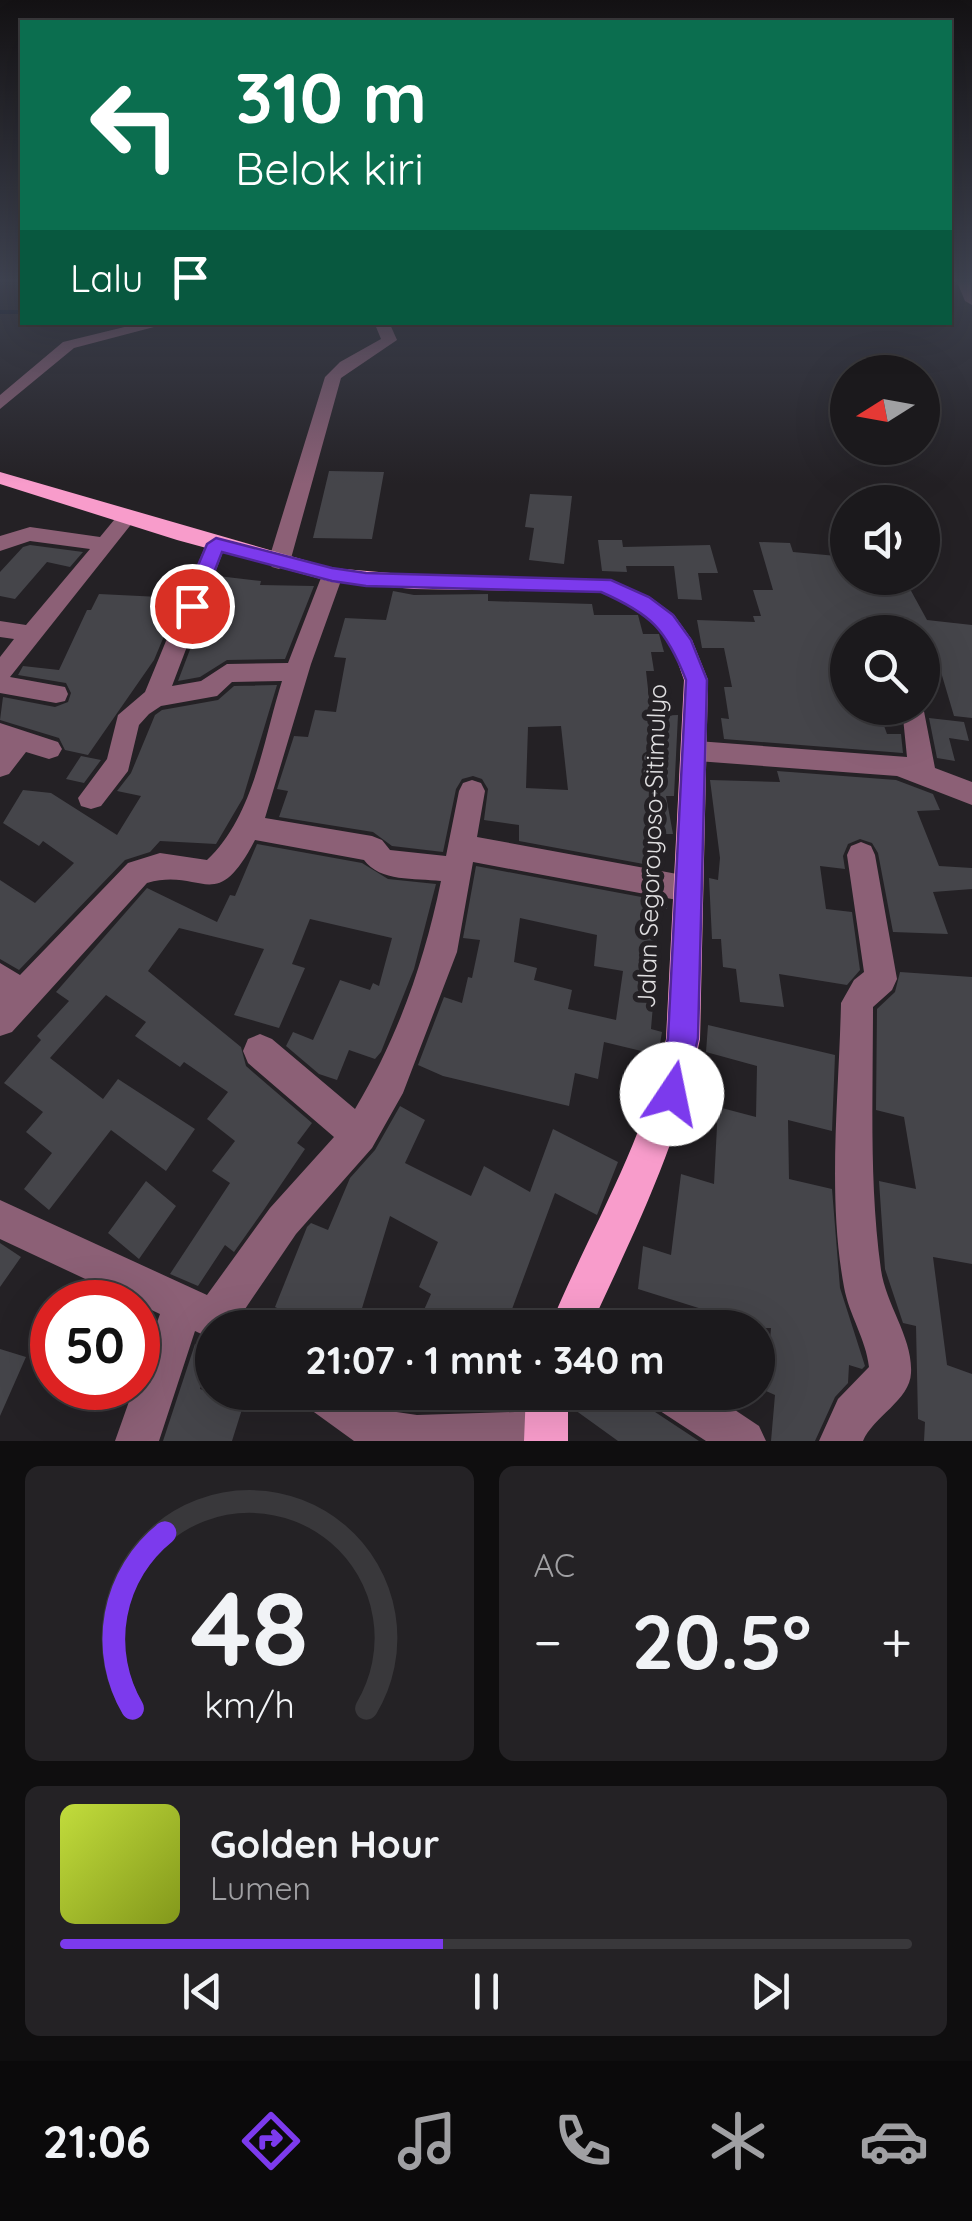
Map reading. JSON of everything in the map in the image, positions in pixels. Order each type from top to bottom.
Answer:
[{"type":"main road","name":"Jalan Segoroyoso-Sitimulyo","points":[[0,478],[126,518],[332,575],[452,583],[582,582],[604,585],[632,597],[666,620],[696,680],[697,752],[683,1038],[672,1094],[638,1183],[577,1310]]},
{"type":"street","points":[[0,404],[64,349]]},
{"type":"street","points":[[279,562],[333,376],[379,349]]},
{"type":"street","points":[[0,674],[126,518]]},
{"type":"street","points":[[0,544],[18,534],[30,534],[105,544]]},
{"type":"street","points":[[154,698],[216,544]]},
{"type":"street","points":[[7,998],[138,872],[160,866],[212,874],[227,860],[248,828],[296,672],[332,575]]},
{"type":"street","points":[[0,629],[32,634]]},
{"type":"street","points":[[91,798],[120,763],[127,722],[154,698],[208,689],[226,673],[296,672]]},
{"type":"street","points":[[0,684],[56,694]]},
{"type":"street","points":[[916,725],[922,770]]},
{"type":"street","points":[[0,766],[11,737],[49,749]]},
{"type":"street","points":[[697,752],[899,764],[922,770],[972,794]]},
{"type":"street","points":[[215,1310],[283,1221],[359,1136],[390,1081],[442,952],[472,791]]},
{"type":"street","points":[[248,828],[372,849],[382,862],[459,858],[688,889]]},
{"type":"street","points":[[841,1441],[853,1414],[891,1376],[887,1347],[864,1291],[855,1220],[857,1003],[865,991],[882,979],[860,855]]},
{"type":"street","points":[[260,1052],[359,1136]]},
{"type":"street","points":[[0,1219],[197,1310]]},
{"type":"street","points":[[137,1441],[195,1342]]},
{"type":"street","points":[[346,1410],[360,1421],[406,1438],[529,1429]]},
{"type":"street","points":[[697,1410],[744,1441]]},
{"type":"building","points":[[329,471],[384,472],[372,539],[313,538]]},
{"type":"building","points":[[530,494],[572,496],[564,564],[529,560],[534,528],[525,527]]},
{"type":"building","points":[[598,540],[622,540],[623,547],[710,545],[718,573],[698,573],[702,600],[678,599],[674,566],[626,566],[627,572],[602,571]]},
{"type":"building","points":[[759,542],[790,543],[793,552],[830,555],[830,595],[913,595],[924,615],[830,615],[830,725],[884,725],[887,734],[901,734],[903,753],[724,739],[721,718],[729,719],[724,687],[732,687],[724,648],[702,648],[697,620],[755,622],[753,616],[761,616],[753,590],[773,590]]},
{"type":"building","points":[[23,547],[83,552],[70,567],[47,562],[15,599],[0,596],[0,572]]},
{"type":"building","points":[[218,576],[261,581],[260,585],[314,586],[285,659],[227,660],[200,677],[178,681]]},
{"type":"building","points":[[167,580],[187,581],[154,660],[88,755],[65,750],[59,738],[0,720],[3,697],[55,707],[68,702],[71,693],[66,683],[18,675],[23,666],[59,670],[87,610],[91,610],[99,594],[160,597]]},
{"type":"building","points":[[393,591],[414,595],[488,594],[488,601],[592,604],[594,615],[638,615],[643,634],[659,634],[664,652],[651,652],[654,671],[646,671],[651,716],[678,715],[674,796],[666,796],[673,834],[656,834],[660,867],[519,841],[519,825],[484,820],[488,789],[482,779],[473,776],[462,779],[456,789],[443,852],[392,846],[373,832],[279,817],[288,791],[277,789],[294,736],[308,737],[315,710],[336,712],[346,658],[334,657],[345,618],[386,620]],"holes":[[[561,726],[568,790],[526,788],[528,727]]]},
{"type":"building","points":[[940,621],[972,625],[972,718],[954,716],[940,669]]},
{"type":"building","points":[[277,685],[243,798],[216,844],[160,841],[150,852],[125,860],[19,970],[0,959],[0,880],[35,903],[74,863],[43,841],[39,846],[3,823],[23,790],[51,793],[117,835],[141,796],[117,791],[131,773],[155,715],[162,710],[218,700],[234,686]]},
{"type":"building","points":[[940,719],[964,722],[969,741],[949,738],[955,761],[937,758],[930,725],[940,725]]},
{"type":"building","points":[[81,756],[101,760],[84,783],[66,779]]},
{"type":"building","points":[[777,771],[896,780],[933,794],[940,810],[917,811],[939,866],[972,868],[972,889],[933,892],[948,934],[893,932],[878,853],[872,843],[860,839],[848,844],[843,856],[845,869],[820,866],[826,909],[852,912],[860,970],[847,985],[779,974],[784,1007],[740,1002],[736,969],[723,967],[721,939],[712,939],[709,878],[718,880],[720,858],[710,780],[780,782]]},
{"type":"building","points":[[257,844],[362,863],[388,879],[436,884],[414,969],[381,1052],[375,1059],[349,1050],[337,1080],[319,1074],[286,1046],[293,1032],[313,1040],[340,980],[370,990],[373,983],[379,986],[392,938],[310,919],[292,964],[305,968],[279,1028],[234,1015],[264,949],[179,928],[148,971],[241,1047],[246,1066],[312,1123],[297,1143],[305,1149],[263,1211],[234,1252],[225,1245],[198,1286],[170,1274],[230,1183],[212,1171],[235,1141],[207,1119],[228,1092],[184,1062],[180,1067],[135,1036],[146,1022],[106,995],[50,1058],[103,1099],[118,1079],[195,1129],[166,1171],[111,1130],[49,1210],[24,1189],[52,1153],[26,1132],[43,1112],[4,1083],[41,1040],[37,1036],[69,1001],[56,992],[147,888],[217,922],[230,895],[235,896]]},
{"type":"building","points":[[476,866],[668,902],[667,909],[658,907],[656,946],[650,945],[647,1003],[653,1005],[651,1029],[662,1032],[658,1055],[604,1042],[598,1079],[575,1073],[569,1106],[443,1076],[418,1065],[444,997],[462,1003],[468,977],[472,978],[480,940],[463,938]],"holes":[[[520,918],[597,935],[594,966],[623,971],[616,1020],[568,1009],[572,990],[534,980],[537,968],[514,962]]]},
{"type":"building","points":[[900,972],[972,977],[972,1264],[933,1257],[947,1365],[972,1374],[972,1441],[924,1441],[925,1422],[918,1419],[916,1326],[903,1323],[885,1269],[879,1181],[916,1189],[904,1117],[876,1110],[877,1009],[895,992]]},
{"type":"building","points":[[708,1025],[835,1055],[832,1131],[788,1120],[789,1179],[832,1189],[840,1288],[865,1366],[862,1369],[849,1365],[848,1383],[835,1397],[815,1441],[771,1441],[775,1410],[775,1310],[705,1310],[638,1289],[643,1246],[671,1255],[681,1174],[714,1184],[718,1107],[756,1117],[757,1066],[706,1052]]},
{"type":"building","points":[[400,1106],[425,1120],[405,1163],[471,1196],[484,1166],[530,1192],[553,1129],[618,1162],[597,1215],[555,1193],[512,1310],[424,1310],[431,1294],[419,1287],[438,1242],[390,1216],[361,1310],[275,1307],[307,1227],[311,1223],[328,1230],[350,1178],[375,1150]]},
{"type":"building","points":[[146,1181],[176,1206],[139,1259],[108,1233]]},
{"type":"building","points":[[0,1243],[21,1257],[0,1287]]},
{"type":"building","points":[[195,1344],[195,1410],[242,1410],[232,1441],[163,1441]]},
{"type":"building","points":[[0,1349],[26,1357],[0,1416]]},
{"type":"building","points":[[575,1410],[652,1410],[699,1441],[618,1441]]},
{"type":"route","points":[[192,606],[216,544],[332,575],[366,579],[604,585],[642,602],[666,620],[680,640],[696,680],[697,752],[683,1038],[672,1094]]}]
